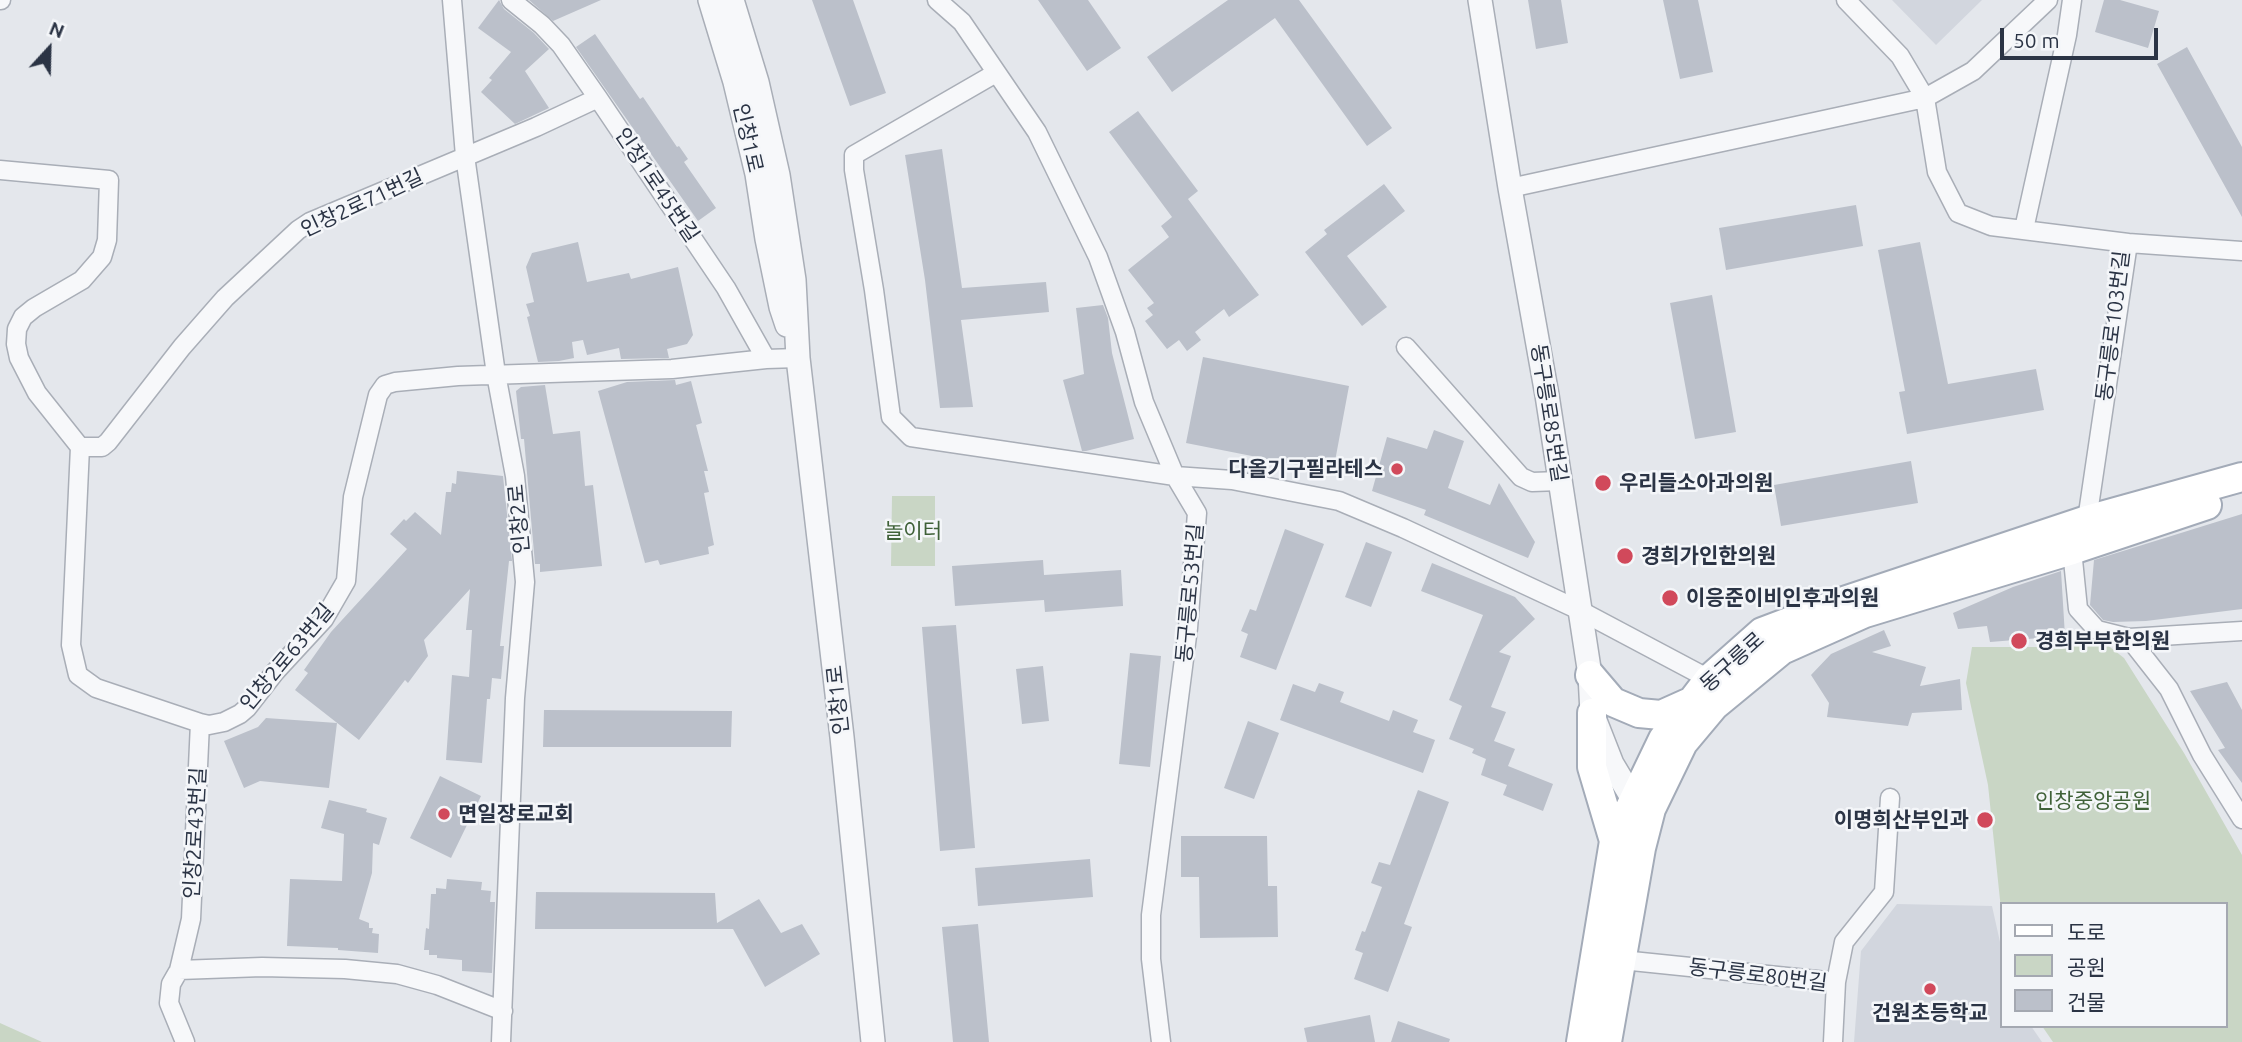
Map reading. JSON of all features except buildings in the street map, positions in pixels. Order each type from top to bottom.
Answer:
[{"type":"main road","name":"동구릉로","points":[[1607,1042],[1641,848],[1642,804],[1663,739],[1709,679],[1762,632],[1844,601],[2087,520],[2242,477]]},
{"type":"main road","name":"동구릉로","points":[[1581,1042],[1614,841],[1683,743],[1714,706],[1782,650],[1865,613],[2072,550],[2242,493]]},
{"type":"main road","points":[[1590,675],[1613,702],[1639,713],[1661,715],[1690,702]]},
{"type":"main road","points":[[1592,713],[1591,767],[1614,841]]},
{"type":"street","name":"인창2로","points":[[452,0],[465,156],[496,374],[515,476],[526,593],[515,698],[501,1042]]},
{"type":"street","name":"인창1로45번길","points":[[512,0],[561,45],[726,288],[766,359]]},
{"type":"street","name":"인창1로","points":[[710,0],[735,82],[757,174],[781,307],[798,358]]},
{"type":"street","name":"인창1로","points":[[732,0],[757,82],[778,175],[794,280],[798,358],[842,737],[873,1042]]},
{"type":"street","name":"동구릉로53번길","points":[[937,0],[962,22],[1037,132],[1098,257],[1125,332],[1144,401],[1175,476],[1197,513],[1188,628],[1152,915],[1151,959],[1161,1042]]},
{"type":"street","name":"동구릉로85번길","points":[[1480,0],[1560,481],[1590,675],[1592,713],[1612,764],[1642,804]]},
{"type":"street","points":[[1846,0],[1900,56],[1925,99]]},
{"type":"street","points":[[1510,188],[1925,99],[1973,71],[2048,0]]},
{"type":"street","points":[[2024,229],[2067,35],[2072,0]]},
{"type":"street","points":[[996,73],[854,155],[891,417],[911,437],[1175,476],[1232,480],[1339,501],[1579,610],[1709,679]]},
{"type":"street","name":"인창2로71번길","points":[[80,447],[92,449],[102,447],[108,442],[182,347],[225,298],[298,230],[310,222],[536,127],[598,98]]},
{"type":"street","name":"동구릉로103번길","points":[[1925,99],[1937,173],[1958,213],[1991,226],[2128,243],[2087,520]]},
{"type":"street","points":[[0,170],[109,180],[107,240],[102,257],[82,280],[23,317],[17,329],[16,344],[19,358],[37,393],[80,447],[71,645],[78,675],[96,688],[200,723]]},
{"type":"street","points":[[2128,243],[2242,250]]},
{"type":"street","points":[[1406,346],[1521,477],[1532,482],[1560,481]]},
{"type":"street","points":[[496,374],[672,369],[798,358]]},
{"type":"street","name":"인창2로63번길","points":[[200,723],[209,725],[224,722],[247,708],[275,672],[324,619],[346,581],[353,497],[381,389],[395,382],[496,374]]},
{"type":"street","points":[[2072,550],[2078,610],[2097,630],[2129,638],[2242,631]]},
{"type":"street","points":[[2129,638],[2169,689],[2202,755],[2242,819]]},
{"type":"street","name":"인창2로43번길","points":[[185,1042],[169,1003],[171,984],[179,970],[191,919],[200,723]]},
{"type":"street","points":[[1836,982],[1844,942],[1884,892],[1890,798]]},
{"type":"street","name":"동구릉로80번길","points":[[1622,960],[1836,982],[1833,1042]]},
{"type":"street","points":[[179,970],[262,967],[345,969],[397,974],[437,985],[503,1011]]},
{"type":"shaded area","points":[[1892,0],[1982,0],[1936,45]]},
{"type":"shaded area","name":"건원초등학교","points":[[1897,904],[1992,906],[2000,942],[2000,1028],[2032,1028],[2042,1042],[1854,1042],[1861,951]]},
{"type":"green space","name":"놀이터","points":[[892,496],[935,496],[935,566],[891,566]]},
{"type":"green space","name":"인창중앙공원","points":[[2092,633],[2124,658],[2184,753],[2242,855],[2242,1042],[2053,1042],[2043,1028],[2228,1028],[2228,902],[2000,902],[1988,785],[1966,683],[1972,647],[2058,647]]},
{"type":"green space","points":[[0,1023],[42,1042],[0,1042]]},
{"type":"place","name":"다올기구필라테스","points":[[1397,469]]},
{"type":"place","name":"우리들소아과의원","points":[[1603,483]]},
{"type":"place","name":"경희가인한의원","points":[[1625,556]]},
{"type":"place","name":"이응준이비인후과의원","points":[[1670,598]]},
{"type":"place","name":"경희부부한의원","points":[[2019,641]]},
{"type":"place","name":"면일장로교회","points":[[444,814]]},
{"type":"place","name":"이명희산부인과","points":[[1985,820]]},
{"type":"place","name":"건원초등학교","points":[[1930,989]]}]
